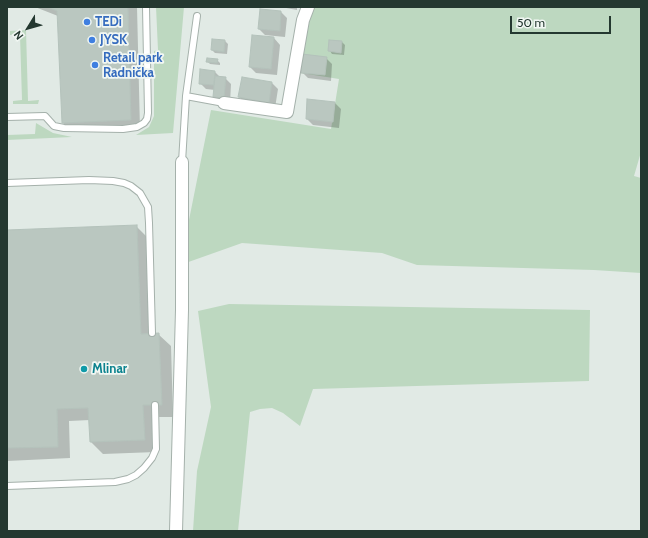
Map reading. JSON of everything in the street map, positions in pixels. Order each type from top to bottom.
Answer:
[{"type":"street","points":[[224,103],[287,112],[303,20],[308,7]]},
{"type":"street","points":[[176,531],[182,310],[182,162]]},
{"type":"lane","points":[[7,118],[45,116],[54,126],[64,128],[123,129],[137,127],[144,123],[147,119],[148,113],[146,7]]},
{"type":"lane","points":[[182,162],[186,96],[198,16]]},
{"type":"lane","points":[[186,96],[224,103]]},
{"type":"lane","points":[[7,183],[89,180],[112,181],[131,186],[140,193],[148,207],[152,334]]},
{"type":"lane","points":[[7,486],[115,482],[128,479],[136,475],[152,458],[156,449],[155,405]]},
{"type":"green space","points":[[156,7],[184,7],[173,133],[136,135],[149,127],[154,116],[154,51],[158,50]]},
{"type":"green space","points":[[302,7],[641,7],[641,152],[634,176],[641,178],[641,273],[594,270],[417,265],[382,253],[242,243],[180,265],[211,110],[331,129],[339,79],[301,73],[299,17]]},
{"type":"green space","points":[[26,30],[28,101],[39,100],[38,104],[13,104],[13,101],[22,100],[20,35],[10,35],[10,31]]},
{"type":"green space","points":[[36,123],[53,133],[72,137],[7,140],[7,135],[35,134]]},
{"type":"green space","points":[[229,304],[590,310],[589,381],[313,389],[300,426],[283,413],[272,408],[250,412],[238,531],[193,531],[197,471],[211,407],[198,311]]},
{"type":"building","name":"Retail park Radnička","points":[[48,7],[128,7],[131,120],[62,123],[57,11]]},
{"type":"building","points":[[260,9],[281,11],[280,31],[258,29]]},
{"type":"building","points":[[252,35],[274,37],[271,69],[249,67]]},
{"type":"building","points":[[212,39],[225,40],[224,52],[211,50]]},
{"type":"building","points":[[329,40],[342,41],[341,53],[328,51]]},
{"type":"building","points":[[302,54],[327,57],[325,75],[301,73]]},
{"type":"building","points":[[207,58],[218,59],[217,63],[206,62]]},
{"type":"building","points":[[200,69],[215,71],[214,85],[199,84]]},
{"type":"building","points":[[215,76],[226,77],[224,98],[213,97]]},
{"type":"building","points":[[242,77],[272,82],[269,103],[238,97]]},
{"type":"building","points":[[307,99],[335,102],[333,122],[306,119]]},
{"type":"building","name":"Mlinar","points":[[137,225],[141,334],[159,333],[162,405],[143,405],[145,440],[90,442],[88,408],[57,409],[58,447],[7,448],[7,230]]},
{"type":"place","name":"TEDi","points":[[87,22]]},
{"type":"place","name":"JYSK","points":[[92,40]]},
{"type":"place","name":"Retail park Radnička","points":[[95,65]]},
{"type":"place","name":"Mlinar","points":[[84,369]]}]
